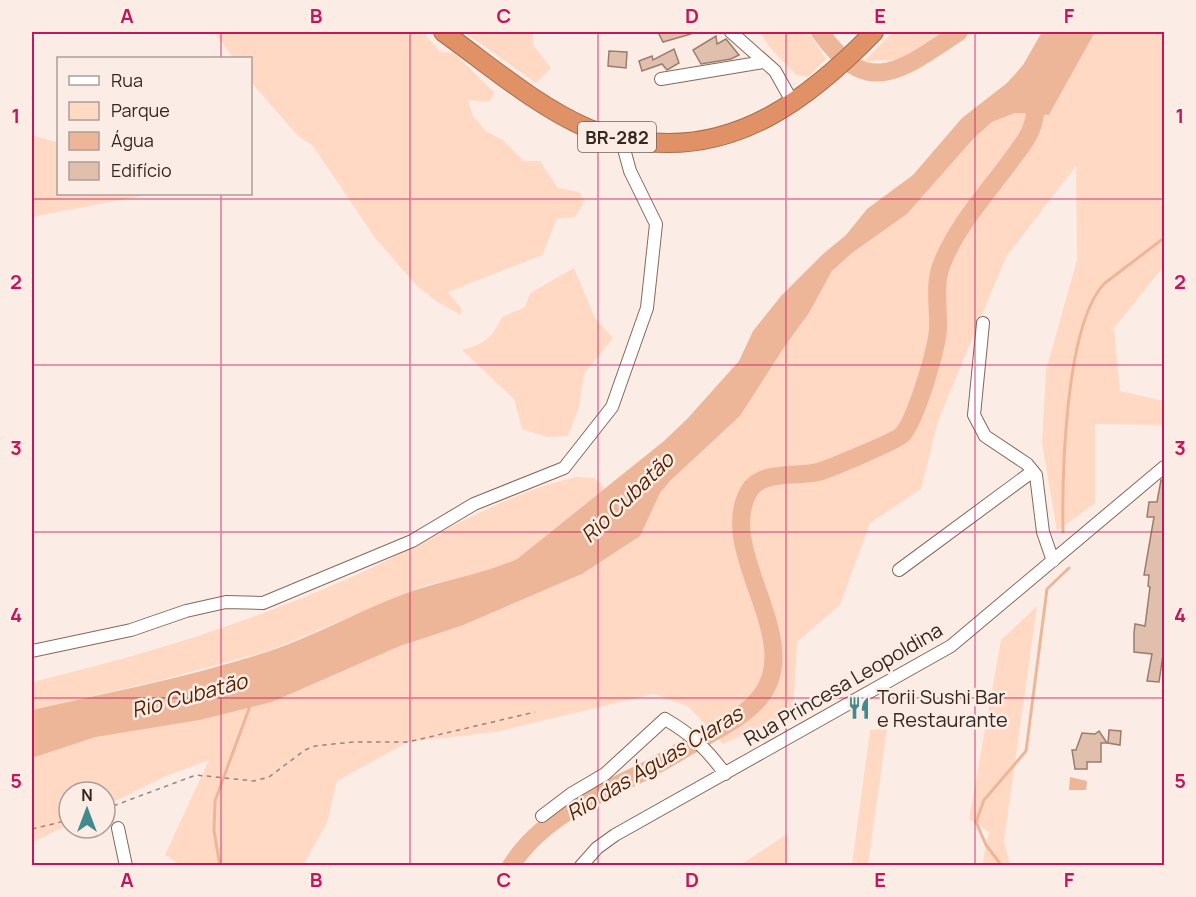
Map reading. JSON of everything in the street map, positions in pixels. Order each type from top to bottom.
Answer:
[{"type":"highway","name":"BR-282","points":[[443,32],[560,115],[589,129],[621,138],[655,143],[690,143],[722,136],[764,121],[809,92],[839,67],[874,32]]},
{"type":"street","points":[[730,32],[775,71],[793,103]]},
{"type":"street","points":[[661,79],[764,62]]},
{"type":"street","points":[[32,651],[131,630],[186,611],[226,602],[263,603],[412,542],[474,504],[564,468],[612,407],[647,308],[656,224],[630,171],[621,138]]},
{"type":"street","points":[[983,323],[974,415],[985,436],[1021,459],[1033,471],[1039,482],[1043,532],[1053,561]]},
{"type":"street","name":"Rua Princesa Leopoldina","points":[[581,866],[606,841],[937,655],[970,632],[1164,467]]},
{"type":"street","points":[[899,570],[1033,471]]},
{"type":"street","points":[[543,816],[571,794],[605,774],[664,719],[687,731],[707,749],[725,774]]},
{"type":"street","points":[[118,828],[126,866]]},
{"type":"path","points":[[117,805],[196,775],[254,782],[269,777],[305,750],[315,746],[353,742],[408,742],[535,712]]},
{"type":"path","points":[[32,829],[57,823]]},
{"type":"green space","points":[[214,32],[423,32],[440,52],[454,53],[495,93],[489,102],[468,100],[473,116],[486,131],[503,140],[524,161],[540,161],[558,188],[579,192],[585,201],[575,217],[557,219],[542,255],[448,292],[461,308],[461,315],[436,301],[417,286],[375,238],[313,146],[298,136],[252,83],[252,57],[232,57]]},
{"type":"green space","points":[[464,32],[533,32],[533,45],[551,68],[536,83]]},
{"type":"green space","points":[[761,32],[808,32],[826,59],[808,77],[796,75],[772,49]]},
{"type":"green space","points":[[893,32],[942,32],[898,60],[864,61]]},
{"type":"green space","points":[[1095,32],[1164,32],[1164,266],[1114,328],[1120,391],[1164,401],[1164,425],[1095,424],[1095,503],[1057,531],[1042,443],[1046,370],[1077,260],[1076,166],[1006,257],[938,421],[921,489],[870,523],[840,605],[797,642],[793,712],[723,744],[689,707],[654,694],[496,732],[408,742],[337,781],[327,823],[303,865],[181,865],[165,855],[209,760],[166,776],[117,800],[117,780],[57,780],[57,830],[32,843],[32,758],[96,737],[200,720],[272,702],[400,646],[461,626],[582,574],[639,536],[660,493],[740,416],[809,313],[832,271],[852,253],[907,214],[974,138],[992,122],[1015,113],[1049,115]]},
{"type":"green space","points":[[32,135],[57,143],[57,195],[147,195],[32,217]]},
{"type":"green space","points":[[574,268],[595,318],[613,338],[584,374],[579,407],[568,436],[548,437],[522,429],[514,399],[462,350],[487,339],[502,317],[525,307],[530,293]]},
{"type":"green space","points":[[576,477],[594,478],[605,488],[517,559],[492,570],[427,585],[271,650],[165,679],[32,710],[32,682],[156,649],[277,608],[356,575],[491,507],[547,485]]},
{"type":"green space","points":[[1037,606],[1004,841],[1010,865],[982,865],[989,832],[969,819],[1001,640]]},
{"type":"green space","points":[[887,729],[868,865],[852,865],[870,730]]},
{"type":"green space","points":[[787,834],[787,865],[740,865]]},
{"type":"water","name":"Rio Cubatão","points":[[1042,32],[1095,32],[1049,115],[1015,113],[992,122],[974,138],[907,214],[852,253],[832,271],[809,313],[740,416],[660,493],[640,536],[582,574],[461,626],[400,646],[272,702],[200,720],[96,737],[32,758],[32,710],[182,676],[270,651],[404,594],[517,559],[664,441],[688,418],[739,361],[753,331],[781,296],[823,254],[846,235],[867,209],[913,175],[962,118],[1007,83],[1023,65]]},
{"type":"water","points":[[1070,777],[1087,781],[1086,790],[1069,790]]},
{"type":"building","points":[[658,32],[691,32],[691,34],[663,42]]},
{"type":"building","points":[[716,36],[717,44],[726,39],[739,55],[731,59],[701,64],[693,50]]},
{"type":"building","points":[[674,49],[679,63],[667,70],[662,64],[642,71],[639,61],[652,56],[653,60]]},
{"type":"building","points":[[609,51],[627,52],[626,68],[608,66]]},
{"type":"building","points":[[1161,480],[1164,481],[1164,648],[1159,682],[1147,681],[1152,654],[1134,652],[1134,633],[1135,624],[1145,626],[1150,587],[1148,586],[1149,575],[1144,575],[1154,517],[1147,517],[1149,502],[1157,502]]},
{"type":"building","points":[[1109,730],[1121,731],[1120,745],[1108,743]]},
{"type":"building","points":[[1099,731],[1107,743],[1101,743],[1101,762],[1087,762],[1087,769],[1075,769],[1072,750],[1076,750],[1082,733],[1095,734]]},
{"type":"waterway","points":[[820,32],[838,53],[854,66],[870,72],[886,72],[903,66],[959,32]]},
{"type":"waterway","name":"Rio das Águas Claras","points":[[511,866],[538,834],[555,820],[743,714],[754,704],[770,681],[773,655],[769,627],[743,542],[741,516],[749,491],[755,484],[771,477],[825,470],[876,449],[902,435],[919,401],[933,353],[938,330],[938,278],[943,261],[964,222],[1028,136],[1035,117],[1037,90]]},
{"type":"waterway","points":[[1063,532],[1065,439],[1074,364],[1081,331],[1092,303],[1105,283],[1164,238]]},
{"type":"waterway","points":[[1002,866],[986,845],[976,822],[984,800],[1026,751],[1047,589],[1069,568]]},
{"type":"waterway","points":[[220,866],[214,831],[215,801],[250,706]]},
{"type":"place","name":"Torii Sushi Bar e Restaurante","points":[[859,708]]}]
